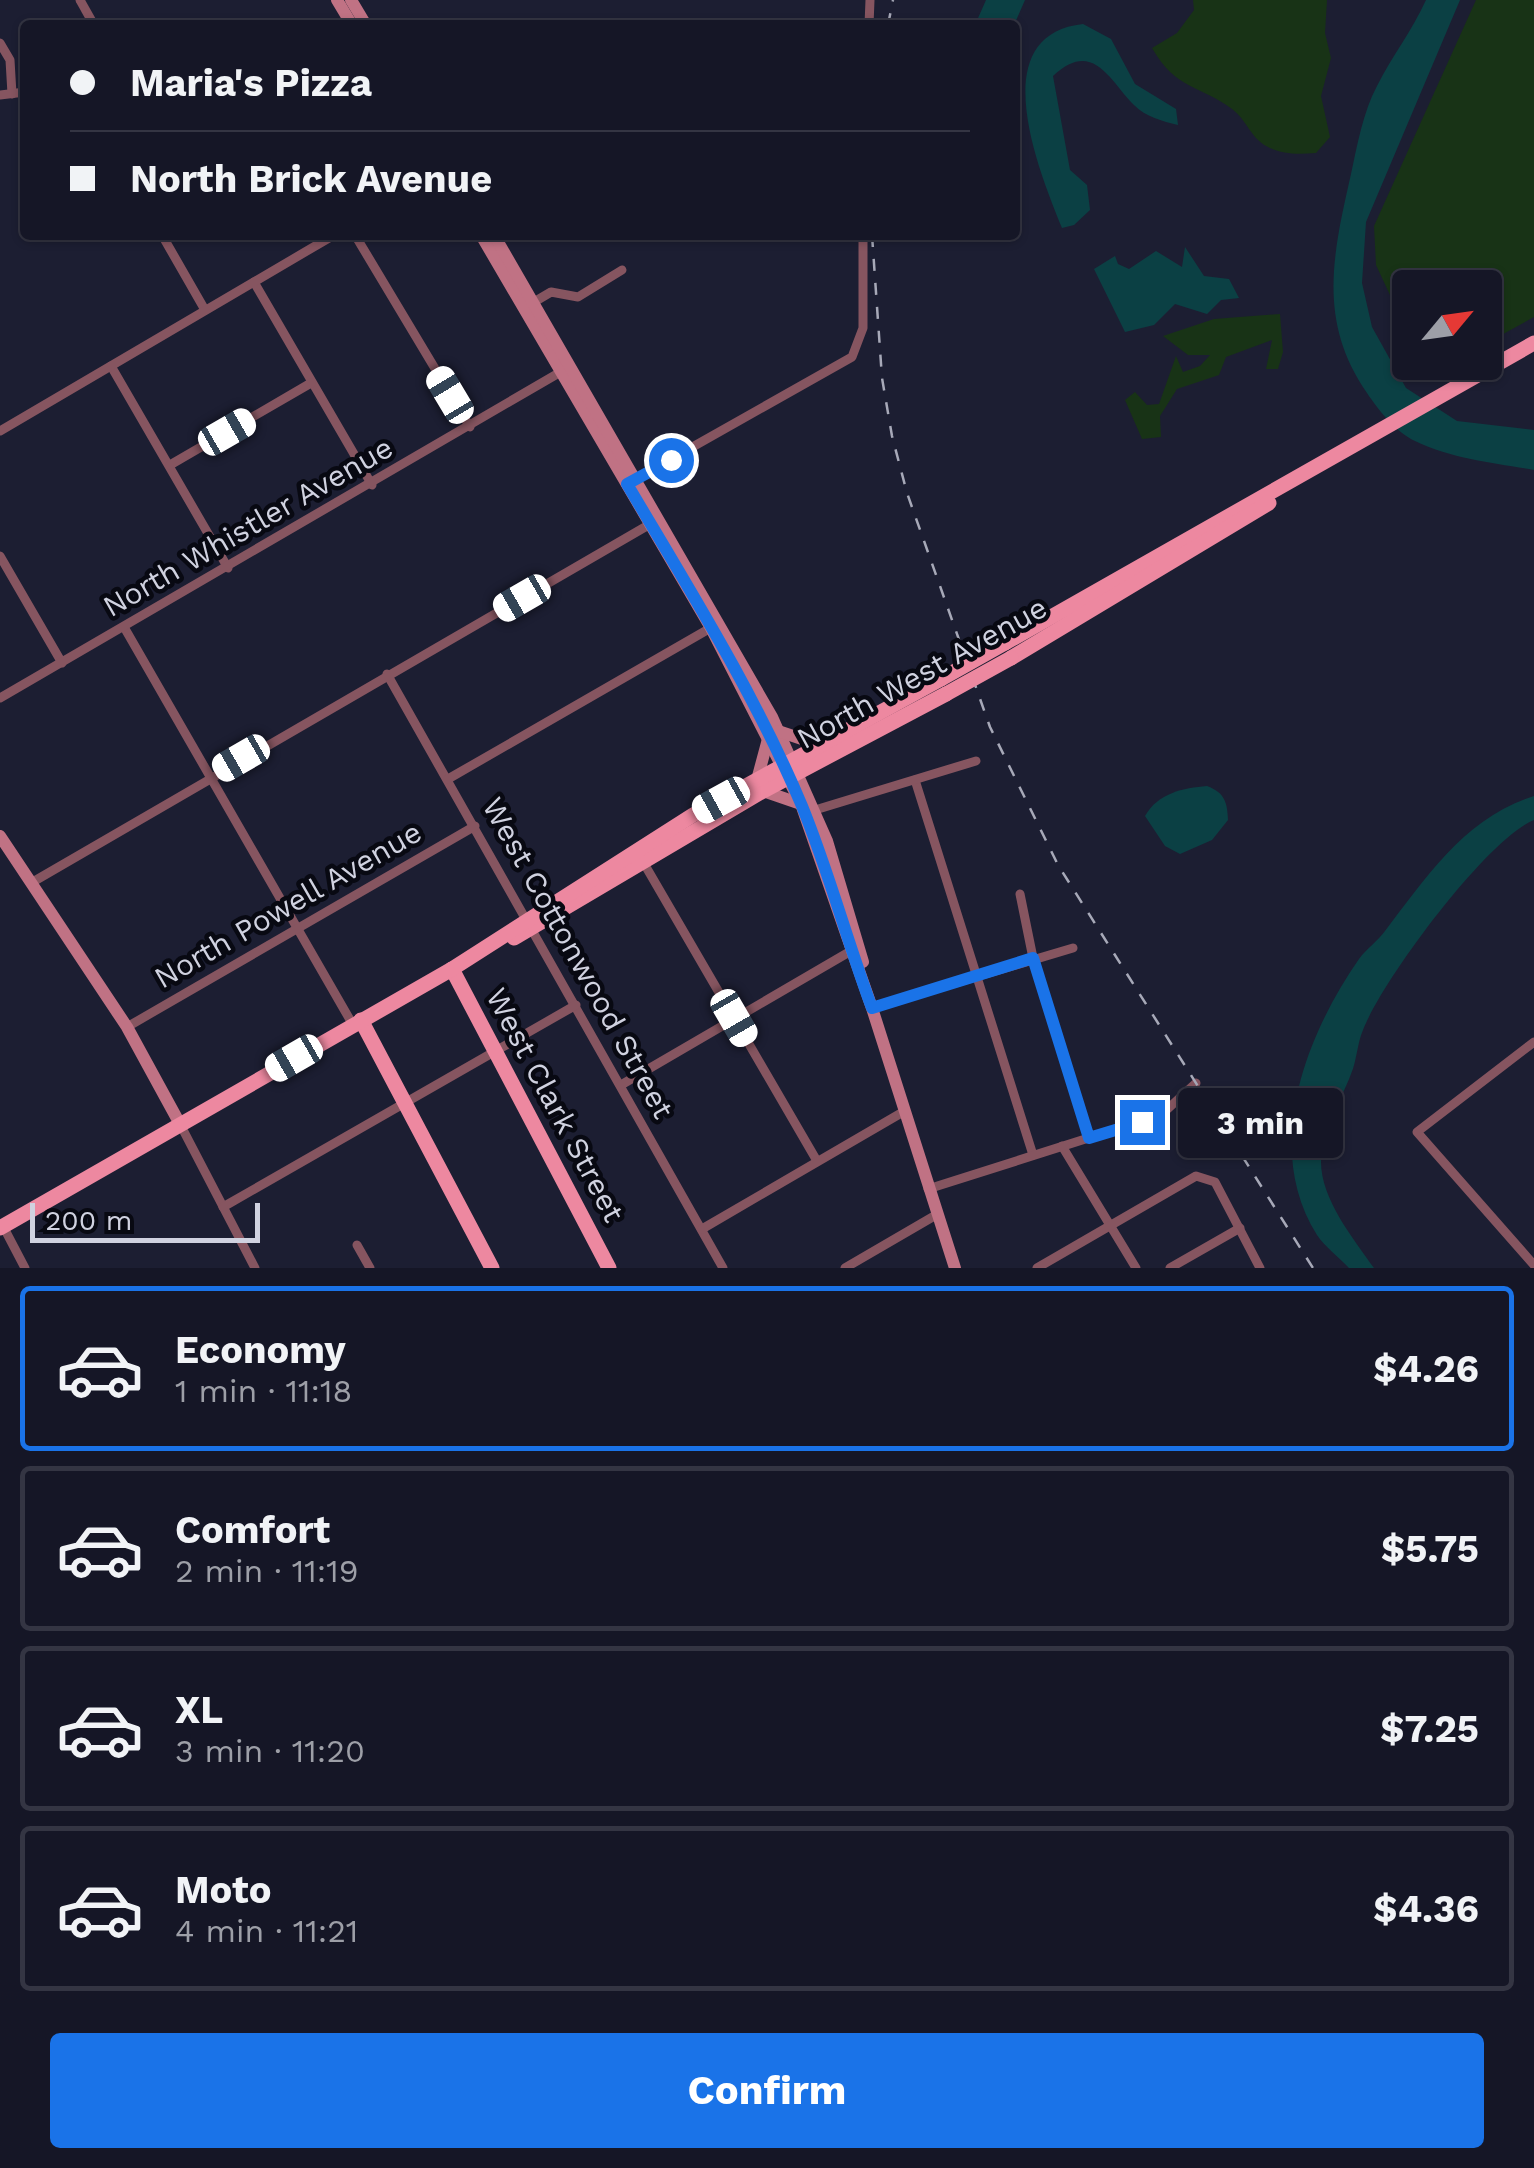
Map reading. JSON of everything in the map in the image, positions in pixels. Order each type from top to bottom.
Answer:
[{"type":"main road","points":[[485,240],[633,481],[716,625],[791,768],[855,948]]},
{"type":"main road","points":[[497,240],[534,302],[566,369]]},
{"type":"main road","name":"North West Avenue","points":[[791,768],[821,759],[1008,650],[1191,553],[1360,443],[1534,343]]},
{"type":"main road","name":"North West Avenue","points":[[1,1225],[530,925],[640,855],[791,768],[829,741],[944,687]]},
{"type":"main road","points":[[773,734],[829,741]]},
{"type":"main road","points":[[773,734],[760,785],[804,799],[815,810],[872,1008],[955,1268]]},
{"type":"main road","points":[[804,799],[821,759]]},
{"type":"main road","points":[[0,836],[127,1027],[180,1124]]},
{"type":"main road","name":"West Clark Street","points":[[452,968],[609,1268]]},
{"type":"main road","points":[[357,1023],[492,1268]]},
{"type":"street","points":[[0,42],[10,60],[12,94]]},
{"type":"street","points":[[0,95],[20,93]]},
{"type":"street","points":[[165,240],[205,310]]},
{"type":"street","points":[[0,431],[325,240]]},
{"type":"street","points":[[358,240],[470,428]]},
{"type":"street","points":[[633,481],[838,368],[858,350],[863,328],[863,240]]},
{"type":"street","points":[[534,302],[550,292],[578,297],[622,270]]},
{"type":"street","points":[[254,282],[372,485]]},
{"type":"street","points":[[111,366],[228,568]]},
{"type":"street","name":"North Whistler Avenue","points":[[0,698],[566,369]]},
{"type":"street","points":[[170,465],[312,383]]},
{"type":"street","points":[[31,883],[212,774],[656,521]]},
{"type":"street","points":[[0,556],[62,662]]},
{"type":"street","points":[[448,779],[716,625]]},
{"type":"street","points":[[124,627],[357,1023]]},
{"type":"street","name":"West Cottonwood Street","points":[[387,674],[723,1268]]},
{"type":"street","points":[[815,810],[976,761]]},
{"type":"street","points":[[916,780],[1033,1155]]},
{"type":"street","name":"North Powell Avenue","points":[[127,1027],[475,826]]},
{"type":"street","points":[[640,855],[817,1162]]},
{"type":"street","points":[[1020,894],[1033,958],[1089,1138]]},
{"type":"street","points":[[620,1085],[855,948]]},
{"type":"street","points":[[872,1008],[1073,948]]},
{"type":"street","points":[[223,1207],[576,1005]]},
{"type":"street","points":[[1534,1042],[1417,1132],[1534,1265]]},
{"type":"street","points":[[928,1188],[1161,1115],[1196,1084]]},
{"type":"street","points":[[702,1229],[904,1112]]},
{"type":"street","points":[[180,1124],[255,1268]]},
{"type":"street","points":[[1062,1146],[1136,1268]]},
{"type":"street","points":[[1036,1268],[1196,1176],[1216,1182],[1260,1268]]},
{"type":"street","points":[[845,1268],[936,1215]]},
{"type":"street","points":[[1,1225],[25,1268]]},
{"type":"street","points":[[1170,1268],[1240,1228]]},
{"type":"street","points":[[357,1244],[370,1268]]},
{"type":"shaded area","points":[[986,0],[1025,0],[1016,20],[977,20]]},
{"type":"shaded area","points":[[1193,0],[1327,0],[1325,33],[1331,58],[1321,96],[1330,137],[1316,153],[1287,153],[1264,144],[1232,109],[1179,79],[1161,62],[1152,48],[1177,33],[1194,10]]},
{"type":"shaded area","points":[[1426,0],[1460,0],[1366,222],[1362,283],[1372,327],[1392,363],[1392,380],[1402,380],[1406,388],[1457,421],[1534,430],[1534,470],[1459,456],[1408,437],[1388,420],[1367,393],[1341,340],[1335,313],[1335,259],[1361,129],[1377,86]]},
{"type":"shaded area","points":[[1476,0],[1534,0],[1534,317],[1502,335],[1502,270],[1392,270],[1392,299],[1376,265],[1374,226]]},
{"type":"shaded area","points":[[1083,24],[1111,39],[1135,84],[1176,109],[1178,125],[1139,109],[1100,67],[1090,62],[1067,65],[1053,76],[1070,170],[1087,185],[1090,210],[1074,225],[1062,228],[1032,142],[1026,79],[1034,53],[1052,34]]},
{"type":"shaded area","points":[[1185,247],[1204,276],[1229,279],[1239,298],[1221,300],[1207,314],[1175,304],[1154,325],[1125,332],[1094,269],[1115,256],[1118,264],[1129,269],[1156,251],[1182,267]]},
{"type":"shaded area","points":[[1280,314],[1283,352],[1278,369],[1266,369],[1272,340],[1226,357],[1219,375],[1177,389],[1160,416],[1161,437],[1142,439],[1125,400],[1135,392],[1147,405],[1159,404],[1176,356],[1183,372],[1200,366],[1210,355],[1188,355],[1163,336],[1214,319]]},
{"type":"shaded area","points":[[1207,786],[1224,799],[1228,820],[1212,840],[1180,854],[1165,846],[1145,816],[1150,808],[1172,793]]},
{"type":"shaded area","points":[[1534,796],[1534,820],[1490,854],[1464,882],[1391,979],[1363,1030],[1353,1069],[1328,1126],[1321,1160],[1332,1203],[1374,1268],[1349,1268],[1317,1235],[1301,1201],[1293,1166],[1292,1129],[1308,1057],[1322,1022],[1359,959],[1432,870],[1488,819]]},
{"type":"railway","points":[[889,20],[893,0]]},
{"type":"railway","points":[[872,240],[882,378],[892,436],[907,493],[990,727],[1058,865],[1313,1268]]},
{"type":"route","points":[[671,460],[627,484],[734,669],[801,804],[872,1008],[1033,958],[1089,1138],[1142,1122]]}]
